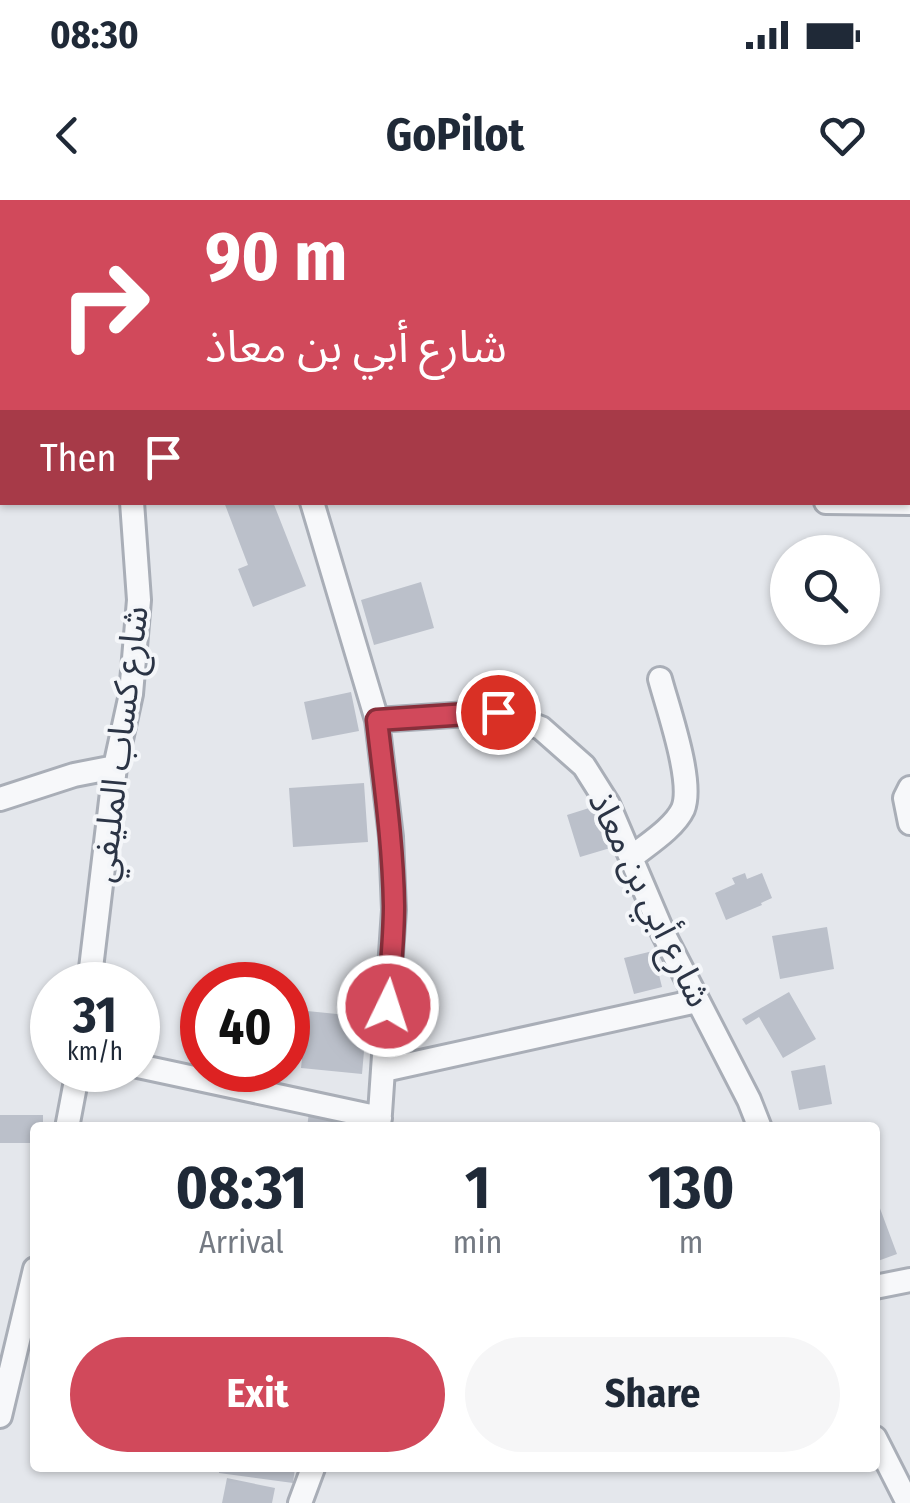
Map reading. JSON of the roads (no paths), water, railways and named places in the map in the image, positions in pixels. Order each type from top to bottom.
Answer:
[{"type":"street","name":"شارع كساب المليفي","points":[[92,962],[115,767],[132,694],[139,600],[132,505]]},
{"type":"street","points":[[313,505],[377,720],[391,837],[394,910],[380,1122]]},
{"type":"street","points":[[632,857],[682,812],[686,798],[685,774],[660,679]]},
{"type":"street","name":"شارع أبي بن معاذ","points":[[377,720],[498,712],[541,728],[584,766],[608,804],[663,933],[758,1122]]},
{"type":"street","points":[[0,799],[74,775],[115,767]]},
{"type":"street","points":[[910,788],[905,798],[910,822]]},
{"type":"street","points":[[384,1070],[698,1001]]},
{"type":"street","points":[[160,1071],[376,1122]]},
{"type":"street","points":[[68,1122],[74,1092]]},
{"type":"street","points":[[880,1286],[910,1280]]},
{"type":"street","points":[[0,1416],[30,1288]]},
{"type":"street","points":[[880,1448],[908,1503]]},
{"type":"street","points":[[300,1503],[312,1472]]}]
